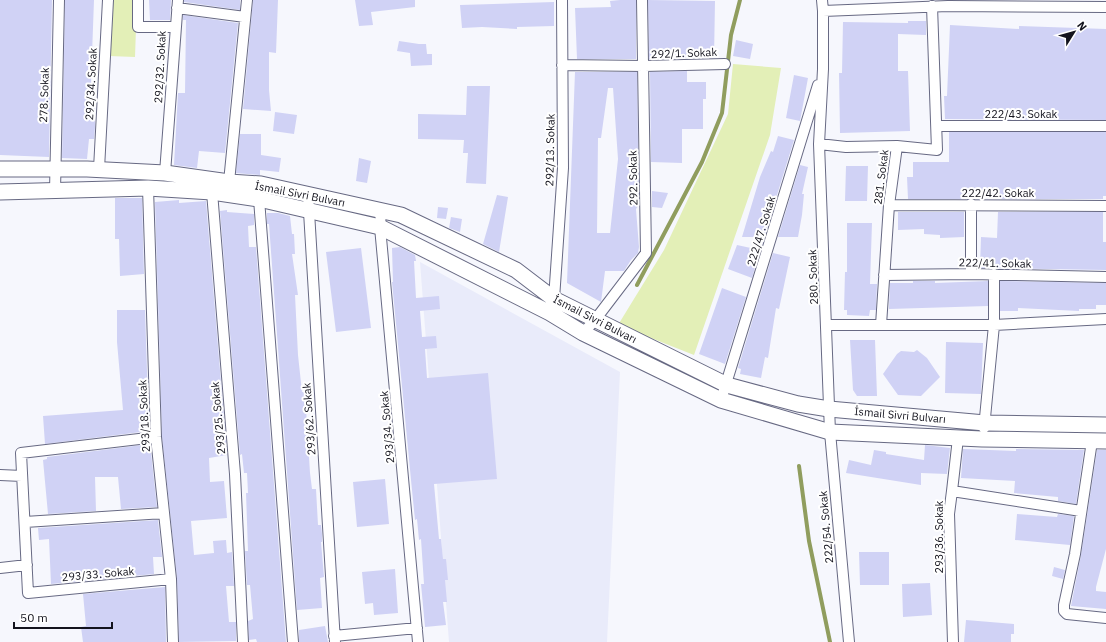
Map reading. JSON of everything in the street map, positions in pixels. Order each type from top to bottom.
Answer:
[{"type":"main road","name":"İsmail Sivri Bulvarı","points":[[0,169],[99,169],[165,173],[229,182],[261,184],[401,215],[516,270],[554,299],[727,385],[798,404],[829,409],[985,422],[1106,425]]},
{"type":"main road","name":"İsmail Sivri Bulvarı","points":[[0,192],[148,188],[212,192],[259,199],[380,228],[550,313],[583,333],[721,400],[830,432],[982,439],[1099,441]]},
{"type":"street","name":"278. Sokak","points":[[55,191],[54,169],[59,0]]},
{"type":"street","name":"292/34. Sokak","points":[[99,169],[108,0]]},
{"type":"street","name":"292/32. Sokak","points":[[138,0],[138,27],[176,26],[165,173]]},
{"type":"street","points":[[229,182],[247,0]]},
{"type":"street","name":"292/13. Sokak","points":[[554,299],[562,168],[562,0]]},
{"type":"street","name":"292. Sokak","points":[[583,333],[595,320],[646,253],[642,0]]},
{"type":"street","name":"280. Sokak","points":[[822,0],[824,11],[823,69],[819,144],[827,324],[829,409]]},
{"type":"street","points":[[824,11],[876,4],[932,6],[948,3],[999,3],[1106,7]]},
{"type":"street","points":[[176,26],[177,4],[246,17]]},
{"type":"street","points":[[932,6],[937,126]]},
{"type":"street","name":"292/1. Sokak","points":[[562,65],[644,66],[725,64]]},
{"type":"street","name":"222/47. Sokak","points":[[721,400],[727,385],[823,69]]},
{"type":"street","name":"222/43. Sokak","points":[[937,126],[1106,126]]},
{"type":"street","name":"281. Sokak","points":[[881,325],[889,204],[897,146],[937,150],[937,126]]},
{"type":"street","points":[[819,144],[846,147],[897,146]]},
{"type":"street","name":"293/18. Sokak","points":[[148,188],[156,437],[171,579],[173,642]]},
{"type":"street","name":"293/25. Sokak","points":[[212,192],[235,474],[243,642]]},
{"type":"street","name":"293/62. Sokak","points":[[308,195],[335,639]]},
{"type":"street","points":[[259,199],[293,642]]},
{"type":"street","name":"222/42. Sokak","points":[[889,204],[1106,206]]},
{"type":"street","points":[[971,204],[971,274]]},
{"type":"street","name":"293/34. Sokak","points":[[381,210],[380,228],[418,642]]},
{"type":"street","points":[[982,439],[985,422],[994,325],[994,274]]},
{"type":"street","name":"222/41. Sokak","points":[[884,275],[994,274],[1106,277]]},
{"type":"street","points":[[827,324],[994,325],[1106,319]]},
{"type":"street","name":"222/54. Sokak","points":[[829,409],[849,642]]},
{"type":"street","points":[[0,568],[27,565],[21,453],[156,437]]},
{"type":"street","points":[[952,492],[958,438]]},
{"type":"street","points":[[1099,441],[1082,511],[1064,611],[1067,614],[1106,618]]},
{"type":"street","points":[[0,475],[22,476]]},
{"type":"street","name":"293/36. Sokak","points":[[953,642],[949,514],[952,492],[1082,511]]},
{"type":"street","points":[[25,522],[164,513]]},
{"type":"street","name":"293/33. Sokak","points":[[27,565],[28,593],[171,579]]},
{"type":"street","points":[[335,639],[417,628]]},
{"type":"shaded area","points":[[420,262],[620,372],[607,642],[449,642]]},
{"type":"green space","points":[[110,0],[137,0],[135,57],[109,56]]},
{"type":"green space","points":[[733,64],[781,68],[770,135],[694,355],[618,325],[664,250],[728,114]]},
{"type":"building","points":[[0,0],[52,0],[49,157],[0,155]]},
{"type":"building","points":[[65,0],[94,0],[91,82],[95,82],[95,127],[94,139],[89,139],[87,159],[62,158]]},
{"type":"building","points":[[149,0],[171,0],[170,20],[150,20]]},
{"type":"building","points":[[184,0],[240,0],[240,10],[184,2]]},
{"type":"building","points":[[253,0],[278,0],[276,53],[269,52],[269,90],[271,111],[243,109]]},
{"type":"building","points":[[355,0],[415,0],[415,7],[371,12],[373,25],[359,26]]},
{"type":"building","points":[[636,0],[636,59],[577,59],[575,8],[611,7],[610,1]]},
{"type":"building","points":[[648,0],[715,1],[714,58],[686,57],[649,59]]},
{"type":"building","points":[[554,2],[554,26],[517,27],[517,29],[482,27],[462,28],[460,5]]},
{"type":"building","points":[[183,15],[238,23],[225,153],[199,151],[197,168],[174,165],[178,93],[185,93],[186,20],[183,20]]},
{"type":"building","points":[[908,21],[926,21],[926,35],[898,34],[898,71],[908,71],[910,131],[840,133],[839,73],[842,73],[843,22],[908,23]]},
{"type":"building","points":[[950,25],[1019,29],[1019,26],[1106,29],[1106,120],[945,119],[944,96],[947,96]]},
{"type":"building","points":[[736,40],[753,44],[750,59],[733,56]]},
{"type":"building","points":[[399,41],[426,44],[427,54],[432,54],[432,65],[411,66],[410,53],[397,51]]},
{"type":"building","points":[[687,71],[687,82],[706,82],[706,99],[703,99],[703,129],[682,129],[682,163],[651,162],[650,72]]},
{"type":"building","points":[[575,72],[637,72],[639,205],[636,209],[639,247],[638,253],[631,260],[624,271],[605,271],[601,302],[567,283]],"holes":[[[608,88],[613,88],[618,159],[610,233],[597,233],[598,138],[601,138]]]},
{"type":"building","points":[[794,75],[808,78],[800,121],[786,118]]},
{"type":"building","points":[[467,86],[490,86],[486,184],[466,183],[468,153],[463,153],[464,140],[418,139],[418,114],[466,115]]},
{"type":"building","points":[[275,112],[297,115],[294,134],[273,131]]},
{"type":"building","points":[[949,132],[1106,132],[1106,196],[1103,196],[1103,199],[998,199],[999,194],[967,194],[967,199],[908,199],[907,177],[913,177],[913,162],[949,162]]},
{"type":"building","points":[[240,134],[261,134],[261,155],[281,158],[279,172],[260,170],[260,175],[236,173]]},
{"type":"building","points":[[778,136],[794,140],[764,237],[742,237],[760,177],[771,151],[773,152]]},
{"type":"building","points":[[359,158],[371,161],[367,183],[356,181]]},
{"type":"building","points":[[800,165],[808,167],[802,194],[804,194],[798,237],[778,237]]},
{"type":"building","points":[[846,166],[868,166],[867,201],[845,201]]},
{"type":"building","points":[[652,191],[668,193],[662,208],[652,207]]},
{"type":"building","points":[[497,195],[508,197],[499,252],[483,244]]},
{"type":"building","points":[[115,198],[142,198],[144,274],[120,276],[119,239],[115,239]]},
{"type":"building","points":[[179,200],[179,203],[206,201],[227,455],[209,458],[210,482],[224,481],[227,518],[191,521],[194,555],[214,553],[213,541],[226,540],[227,553],[232,552],[234,586],[226,586],[229,622],[236,622],[236,641],[179,642],[177,578],[162,437],[155,202]]},
{"type":"building","points":[[438,207],[448,208],[446,219],[437,218]]},
{"type":"building","points":[[227,210],[227,212],[254,214],[254,225],[248,226],[249,247],[256,247],[286,642],[257,642],[256,639],[249,640],[248,621],[253,619],[250,585],[247,585],[245,551],[248,551],[246,493],[248,493],[247,473],[244,473],[242,454],[240,455],[220,211]]},
{"type":"building","points":[[898,212],[964,212],[964,237],[940,238],[940,235],[924,234],[924,229],[898,230]]},
{"type":"building","points":[[998,212],[1103,212],[1103,242],[1106,242],[1106,270],[980,268],[981,237],[997,238]]},
{"type":"building","points":[[267,213],[278,213],[290,216],[292,234],[294,234],[295,254],[292,254],[298,295],[295,295],[298,355],[302,392],[305,392],[312,489],[316,489],[318,525],[321,525],[322,534],[321,542],[324,577],[320,578],[322,608],[297,610]]},
{"type":"building","points":[[451,217],[462,219],[460,232],[449,228]]},
{"type":"building","points":[[847,223],[872,223],[870,284],[877,284],[876,310],[870,310],[869,316],[847,315],[847,310],[844,310],[845,272],[847,272]]},
{"type":"building","points":[[737,245],[760,250],[752,278],[728,269]]},
{"type":"building","points":[[400,247],[415,255],[416,298],[439,296],[440,309],[420,311],[422,337],[436,336],[437,348],[425,349],[427,378],[488,373],[497,479],[434,484],[439,539],[441,539],[443,559],[446,559],[448,580],[445,580],[447,602],[443,602],[446,625],[425,627],[421,584],[424,584],[421,539],[419,540],[417,519],[415,520],[392,282],[392,248]]},
{"type":"building","points":[[361,248],[371,328],[336,332],[326,252]]},
{"type":"building","points":[[773,253],[790,257],[779,309],[776,308],[768,358],[765,357],[761,378],[740,374],[741,369],[738,368]]},
{"type":"building","points":[[913,281],[935,281],[935,283],[988,281],[988,306],[889,309],[890,283],[913,283]]},
{"type":"building","points":[[1000,281],[1106,283],[1106,305],[1096,305],[1096,309],[1079,309],[1079,311],[1018,308],[1018,311],[1000,311]]},
{"type":"building","points":[[722,288],[746,297],[725,364],[699,354]]},
{"type":"building","points":[[117,310],[145,310],[149,431],[45,444],[43,416],[123,410],[117,342]]},
{"type":"building","points":[[850,340],[875,340],[877,396],[857,396],[853,390]]},
{"type":"building","points":[[946,342],[983,343],[981,394],[945,393]]},
{"type":"building","points":[[917,350],[927,358],[940,377],[921,396],[898,395],[883,374],[897,354],[901,351],[914,352]]},
{"type":"building","points":[[150,444],[157,507],[121,509],[118,477],[95,477],[96,511],[48,514],[43,460],[47,459],[47,457]]},
{"type":"building","points":[[925,445],[950,448],[947,474],[921,473],[921,485],[846,473],[849,460],[871,465],[874,450],[886,452],[886,454],[924,460]]},
{"type":"building","points":[[963,449],[1016,451],[1016,449],[1084,450],[1076,504],[1058,501],[1058,497],[1014,493],[1015,481],[961,478]]},
{"type":"building","points":[[1097,450],[1106,450],[1106,549],[1096,591],[1106,592],[1106,609],[1071,606],[1081,555]]},
{"type":"building","points":[[385,479],[389,524],[357,527],[353,482]]},
{"type":"building","points":[[1017,514],[1057,517],[1058,514],[1074,516],[1070,545],[1015,540]]},
{"type":"building","points":[[158,520],[162,557],[153,557],[154,574],[51,584],[49,539],[39,540],[38,528]]},
{"type":"building","points":[[859,552],[889,552],[889,585],[860,585]]},
{"type":"building","points":[[1054,567],[1065,570],[1063,579],[1052,576]]},
{"type":"building","points":[[395,569],[398,613],[374,615],[373,603],[365,604],[362,572]]},
{"type":"building","points":[[930,583],[932,615],[903,617],[902,584]]},
{"type":"building","points":[[165,587],[166,642],[83,642],[81,627],[86,626],[83,594]]},
{"type":"building","points":[[966,620],[1014,624],[1014,634],[1011,634],[1011,642],[964,642]]},
{"type":"building","points":[[325,626],[328,642],[299,642],[299,630]]},
{"type":"waterway","points":[[637,285],[702,162],[722,113],[731,35],[740,0]]},
{"type":"waterway","points":[[799,466],[809,541],[830,642]]}]
